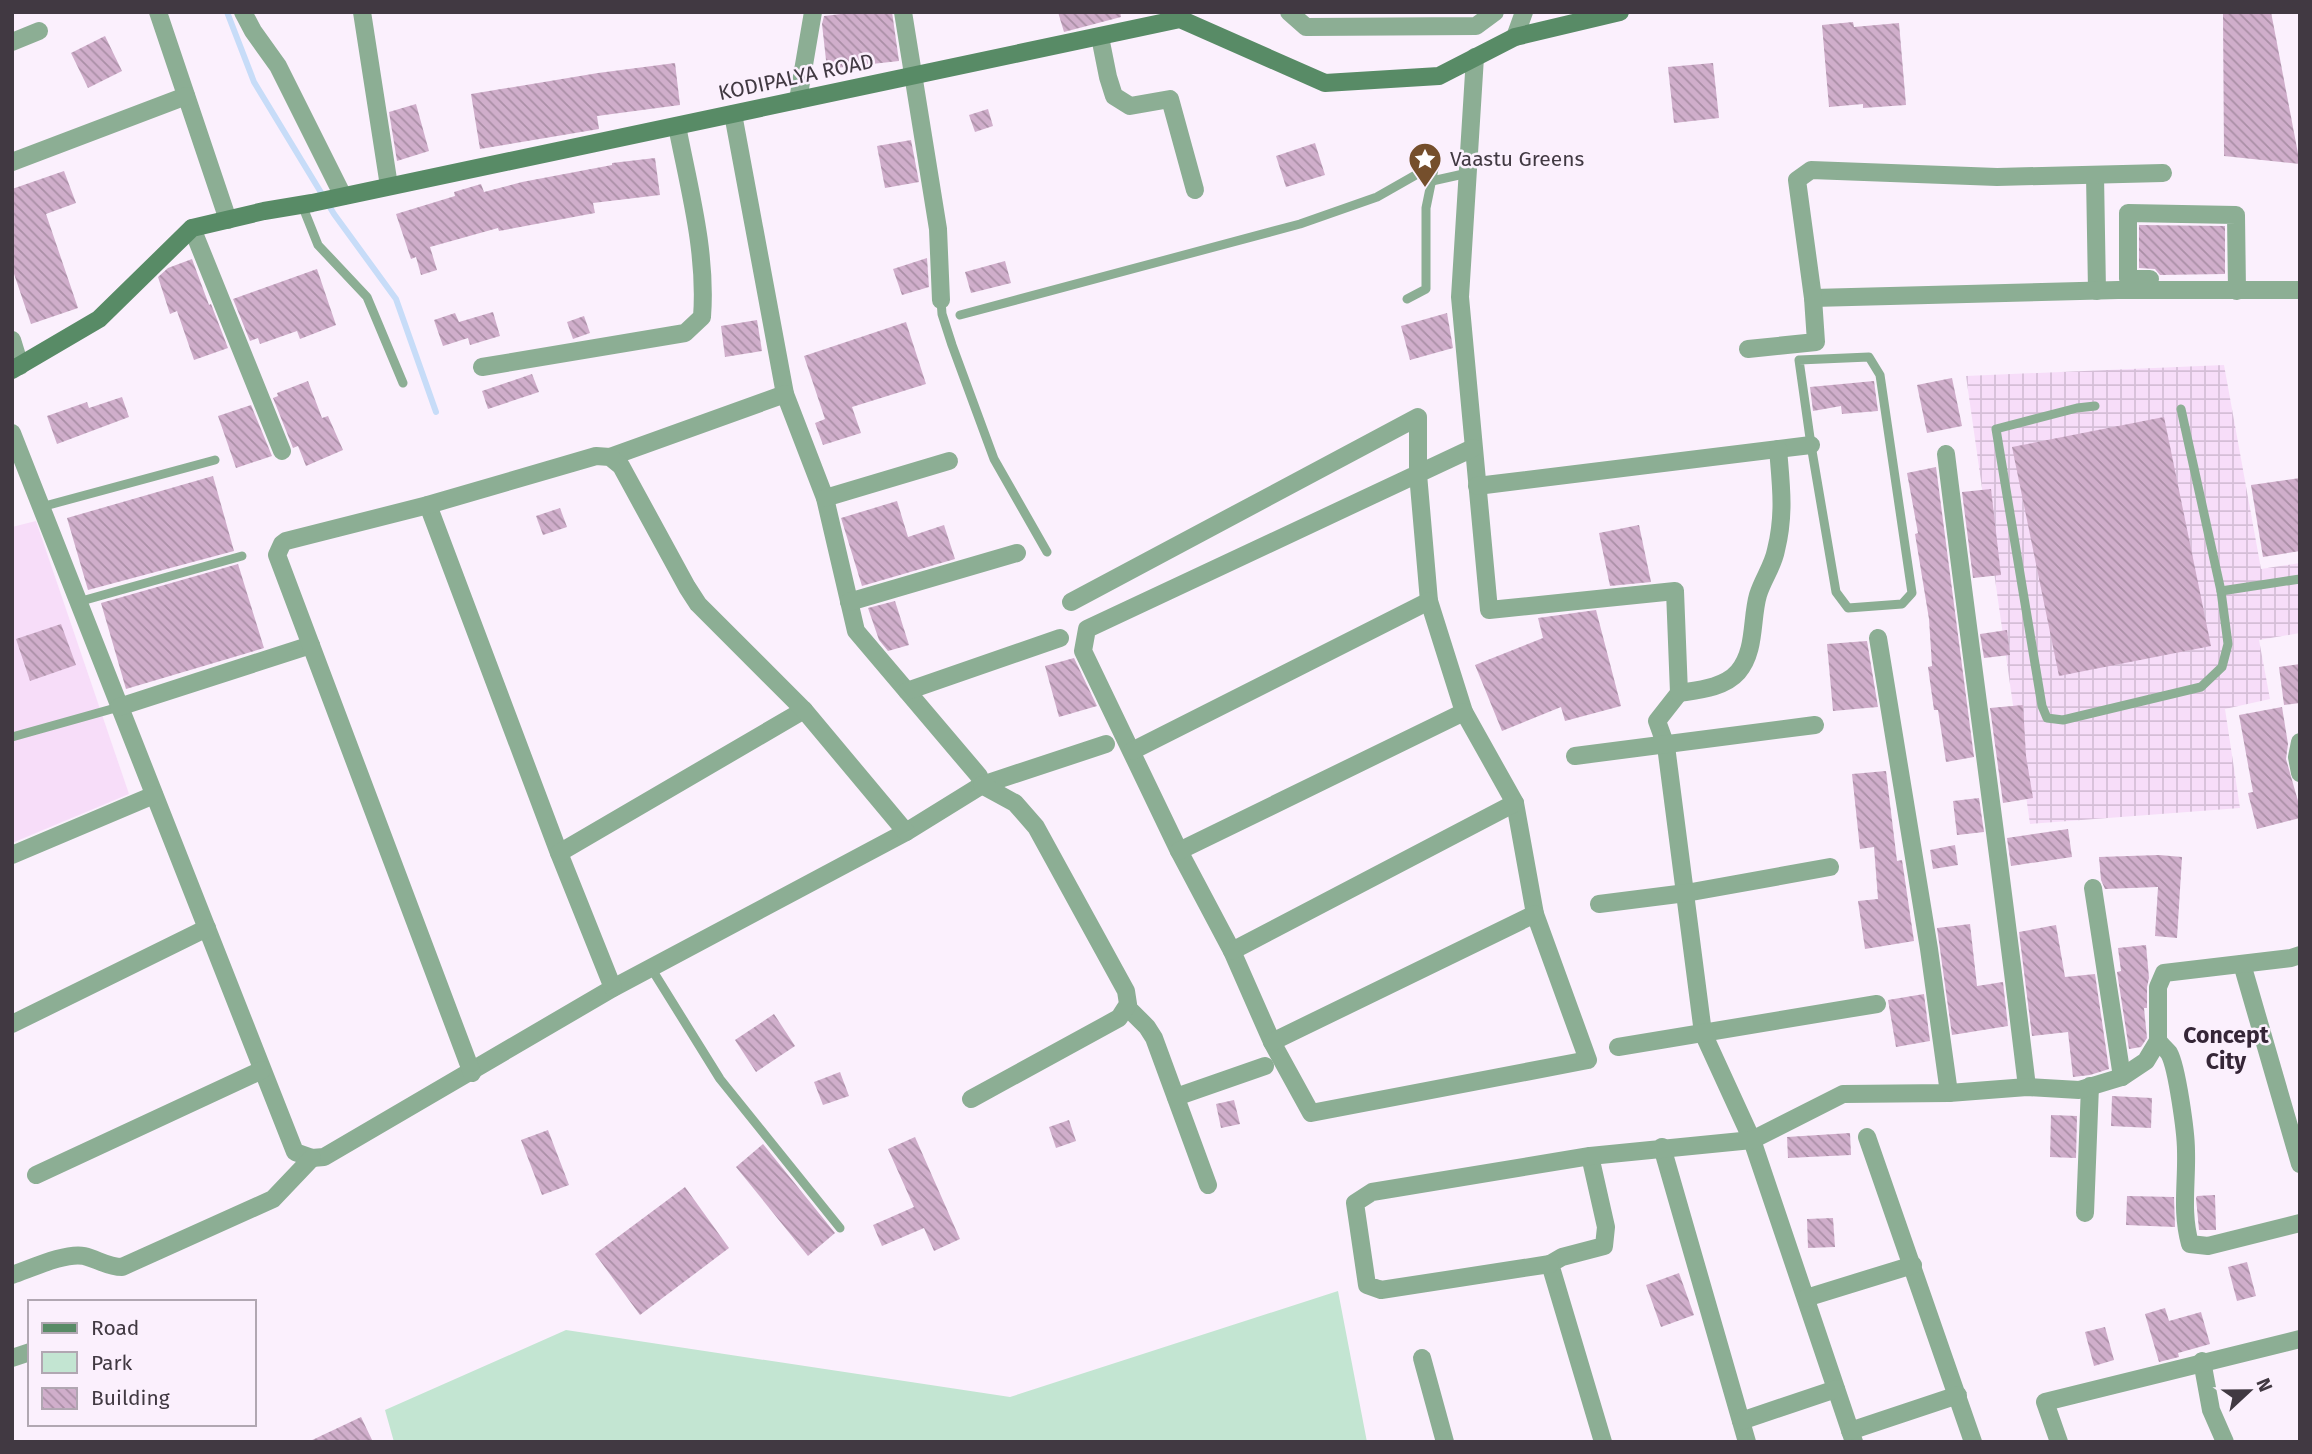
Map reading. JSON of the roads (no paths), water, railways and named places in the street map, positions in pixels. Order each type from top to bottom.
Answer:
[{"type":"main road","name":"KODIPALYA ROAD","points":[[192,228],[1180,19],[1325,83],[1439,76],[1515,37],[1619,12]]},
{"type":"main road","points":[[16,368],[99,319],[192,228]]},
{"type":"street","points":[[158,12],[228,220]]},
{"type":"street","points":[[243,12],[278,66],[341,197]]},
{"type":"street","points":[[362,12],[389,186]]},
{"type":"street","points":[[798,100],[813,12]]},
{"type":"street","points":[[903,12],[938,229],[941,300]]},
{"type":"street","points":[[1289,12],[1306,27],[1476,26],[1495,12]]},
{"type":"street","points":[[1515,37],[1524,12]]},
{"type":"street","points":[[12,42],[38,31]]},
{"type":"street","points":[[1100,37],[1114,96],[1130,106],[1170,99],[1195,190]]},
{"type":"street","points":[[1475,57],[1460,297],[1489,610],[1675,591],[1679,693],[1657,721],[1666,746],[1703,1033],[1752,1140],[1852,1436],[1958,1395]]},
{"type":"street","points":[[12,162],[186,96]]},
{"type":"street","points":[[733,114],[785,394],[825,498],[856,631],[979,776],[982,785],[1015,803],[1036,827],[1126,991],[1127,1007],[1119,1018],[971,1099]]},
{"type":"street","points":[[482,367],[684,333],[702,317],[702,258],[677,126]]},
{"type":"street","points":[[1748,349],[1816,342],[1813,298],[1797,180],[1811,170],[1997,177],[2163,173]]},
{"type":"street","points":[[2095,175],[2097,291]]},
{"type":"street","points":[[2237,286],[2236,215],[2128,213],[2129,279],[2237,286],[2300,290]]},
{"type":"street","points":[[192,228],[282,451]]},
{"type":"street","points":[[1813,298],[2237,286]]},
{"type":"street","points":[[12,340],[16,368]]},
{"type":"street","points":[[472,1073],[277,555],[282,544],[596,456],[610,457],[785,394]]},
{"type":"street","points":[[1071,602],[1418,417],[1418,474],[1429,601],[1464,712],[1515,803],[1535,914],[1588,1060],[1311,1113],[1272,1041],[1232,951],[1179,851],[1083,651],[1087,629],[1418,474],[1473,447]]},
{"type":"street","points":[[12,433],[295,1152],[312,1158],[324,1157],[472,1073],[613,988],[906,832],[982,785],[1106,744]]},
{"type":"street","points":[[1477,486],[1811,445]]},
{"type":"street","points":[[1679,693],[1706,690],[1724,682],[1738,672],[1748,654],[1758,595],[1776,552],[1783,504],[1777,449]]},
{"type":"street","points":[[1945,454],[2003,884],[2027,1087]]},
{"type":"street","points":[[610,457],[621,466],[698,604],[804,710],[906,832]]},
{"type":"street","points":[[825,498],[949,461]]},
{"type":"street","points":[[428,505],[559,853],[613,988]]},
{"type":"street","points":[[849,602],[1017,554]]},
{"type":"street","points":[[1132,751],[1429,601]]},
{"type":"street","points":[[906,691],[1060,638]]},
{"type":"street","points":[[1878,638],[1949,1093]]},
{"type":"street","points":[[119,707],[311,645]]},
{"type":"street","points":[[559,853],[804,710]]},
{"type":"street","points":[[1179,851],[1464,712]]},
{"type":"street","points":[[1575,756],[1815,725]]},
{"type":"street","points":[[2300,742],[2297,757],[2300,773]]},
{"type":"street","points":[[12,855],[155,795]]},
{"type":"street","points":[[1232,951],[1515,803]]},
{"type":"street","points":[[1599,904],[1686,893],[1830,867]]},
{"type":"street","points":[[2093,888],[2122,1077]]},
{"type":"street","points":[[1272,1041],[1535,914]]},
{"type":"street","points":[[12,1024],[207,928]]},
{"type":"street","points":[[1590,1156],[1606,1227],[1604,1246],[1562,1257],[1550,1264],[1381,1290],[1367,1285],[1355,1203],[1371,1192],[1590,1156],[1752,1140],[1843,1094],[1949,1093],[2027,1087],[2079,1090],[2122,1077],[2146,1061],[2158,1041],[2158,987],[2164,973],[2300,955]]},
{"type":"street","points":[[2242,964],[2300,1164]]},
{"type":"street","points":[[1618,1046],[1877,1004]]},
{"type":"street","points":[[1127,1007],[1154,1038],[1208,1185]]},
{"type":"street","points":[[2158,1041],[2169,1054],[2175,1071],[2186,1150],[2184,1202],[2185,1225],[2190,1244],[2208,1246],[2300,1223]]},
{"type":"street","points":[[1176,1097],[1265,1066]]},
{"type":"street","points":[[36,1175],[262,1070]]},
{"type":"street","points":[[2085,1213],[2090,1086]]},
{"type":"street","points":[[1867,1137],[1973,1442]]},
{"type":"street","points":[[1662,1147],[1747,1442]]},
{"type":"street","points":[[12,1275],[69,1256],[83,1256],[112,1267],[122,1267],[273,1199],[312,1158]]},
{"type":"street","points":[[1550,1264],[1603,1442]]},
{"type":"street","points":[[1806,1298],[1913,1265]]},
{"type":"street","points":[[2059,1442],[2045,1402],[2202,1361],[2300,1339]]},
{"type":"street","points":[[1422,1358],[1446,1442]]},
{"type":"street","points":[[2202,1361],[2211,1410],[2225,1442]]},
{"type":"street","points":[[1741,1421],[1836,1389]]},
{"type":"lane","points":[[960,315],[1300,224],[1377,197],[1435,164],[1426,208],[1426,289],[1406,299]]},
{"type":"lane","points":[[1432,181],[1468,173]]},
{"type":"lane","points":[[307,204],[318,245],[367,297],[403,383]]},
{"type":"lane","points":[[941,300],[942,314],[952,345],[994,459],[1047,552]]},
{"type":"lane","points":[[1869,357],[1880,375],[1912,593],[1902,604],[1848,608],[1836,592],[1811,445],[1799,360],[1869,357]]},
{"type":"lane","points":[[2095,406],[2077,408],[1996,429],[2042,706],[2047,718],[2063,720],[2201,687],[2222,667],[2228,644],[2221,591],[2181,409]]},
{"type":"lane","points":[[41,507],[215,460]]},
{"type":"lane","points":[[78,602],[242,555]]},
{"type":"lane","points":[[2221,591],[2300,579]]},
{"type":"lane","points":[[12,737],[119,707]]},
{"type":"lane","points":[[651,968],[720,1079],[840,1228]]},
{"type":"waterway","points":[[227,12],[254,82],[334,214],[396,299],[436,412]]},
{"type":"place","name":"Vaastu Greens","points":[[1425,189]]},
{"type":"district","name":"Concept City","points":[[2226,1048]]}]
